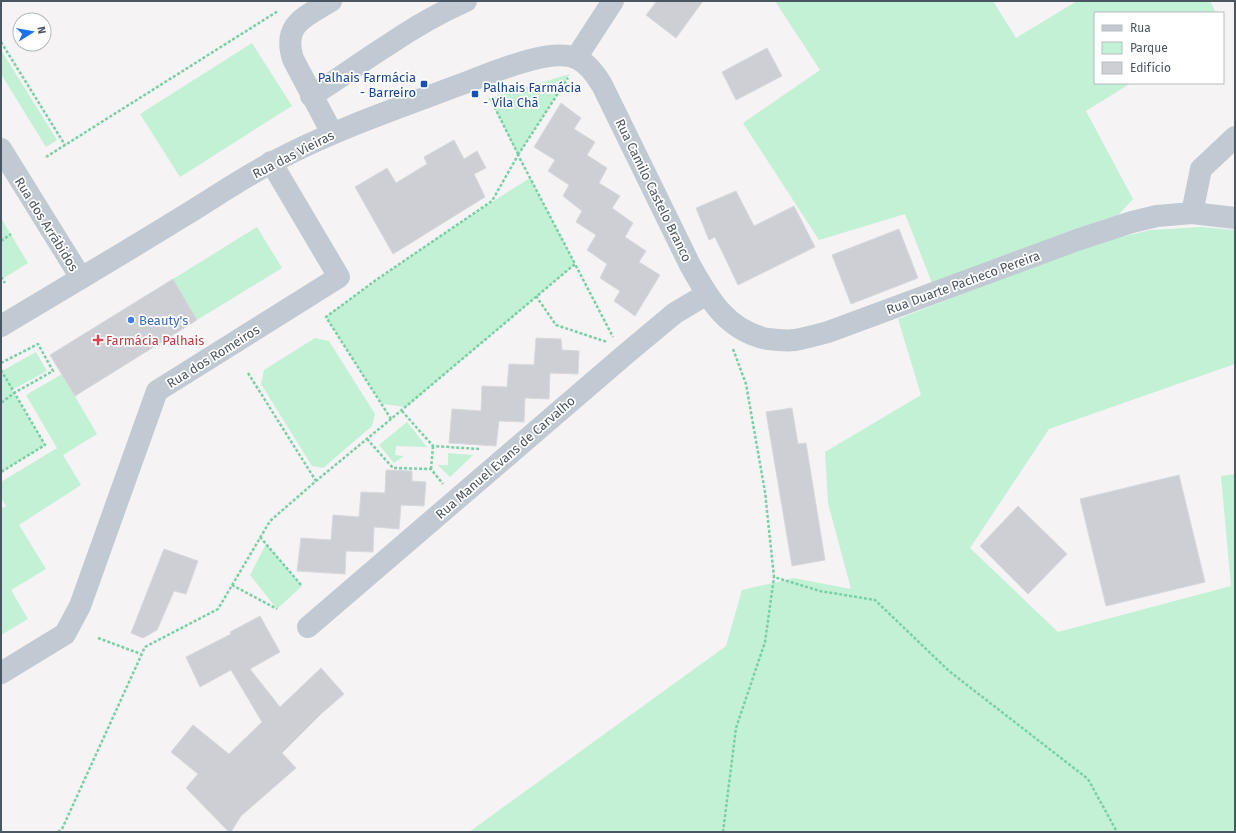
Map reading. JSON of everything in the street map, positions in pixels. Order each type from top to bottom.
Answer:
[{"type":"street","points":[[331,1],[305,16],[298,23],[291,32],[289,49],[292,59],[332,133]]},
{"type":"street","points":[[311,96],[336,81],[388,45],[443,12],[466,1]]},
{"type":"street","points":[[573,66],[614,1]]},
{"type":"street","name":"Rua das Vieiras","points":[[1,326],[272,162],[332,133],[500,69],[532,59],[559,56],[573,66]]},
{"type":"street","name":"Rua Camilo Castelo Branco","points":[[573,66],[585,63],[594,72],[602,85],[690,265],[707,294]]},
{"type":"street","points":[[1192,213],[1201,169],[1235,137]]},
{"type":"street","name":"Rua dos Arrábidos","points":[[1,149],[81,278]]},
{"type":"street","name":"Rua dos Romeiros","points":[[1,673],[65,634],[80,606],[157,391],[339,277],[272,162]]},
{"type":"street","name":"Rua Duarte Pacheco Pereira","points":[[707,294],[720,311],[734,325],[746,332],[762,338],[794,340],[828,332],[1078,240],[1132,222],[1157,216],[1192,213],[1235,218]]},
{"type":"street","name":"Rua Manuel Evans de Carvalho","points":[[308,627],[627,353],[675,313],[707,294]]},
{"type":"path","points":[[46,157],[280,10]]},
{"type":"path","points":[[1,42],[65,145]]},
{"type":"path","points":[[391,419],[326,317],[376,280],[492,201],[518,155],[573,66]]},
{"type":"path","points":[[490,98],[518,155],[614,338]]},
{"type":"path","points":[[1,240],[11,234]]},
{"type":"path","points":[[58,832],[62,830],[145,647],[218,609],[270,521],[575,264]]},
{"type":"path","points":[[1,277],[5,283]]},
{"type":"path","points":[[536,296],[556,325],[610,343]]},
{"type":"path","points":[[723,832],[736,728],[765,642],[774,577],[765,492],[746,384],[733,348],[734,325]]},
{"type":"path","points":[[1,364],[38,344],[53,371],[1,402]]},
{"type":"path","points":[[1,370],[45,445],[1,472]]},
{"type":"path","points":[[248,373],[316,481]]},
{"type":"path","points":[[402,411],[433,446],[486,450]]},
{"type":"path","points":[[367,439],[393,468],[431,469]]},
{"type":"path","points":[[433,446],[431,469],[444,484]]},
{"type":"path","points":[[260,537],[302,586]]},
{"type":"path","points":[[774,577],[820,591],[875,600],[949,671],[1088,779],[1117,832]]},
{"type":"path","points":[[232,585],[277,609]]},
{"type":"path","points":[[98,638],[141,654]]},
{"type":"green space","points":[[775,1],[993,1],[1016,38],[1077,1],[1210,1],[1216,12],[1094,12],[1094,84],[1129,84],[1086,111],[1133,199],[1109,225],[934,288],[905,214],[819,240],[743,123],[820,70]]},
{"type":"green space","points":[[252,43],[292,106],[180,177],[140,114]]},
{"type":"green space","points":[[1,50],[57,140],[46,147],[1,74]]},
{"type":"green space","points":[[570,74],[518,155],[490,98]]},
{"type":"green space","points":[[530,178],[575,264],[406,407],[382,404],[326,317],[427,245]]},
{"type":"green space","points":[[1,218],[28,263],[1,280]]},
{"type":"green space","points":[[257,227],[282,268],[197,320],[173,279]]},
{"type":"green space","points":[[1201,227],[1235,230],[1235,364],[1049,429],[970,548],[1058,632],[1231,586],[1221,476],[1235,474],[1235,832],[469,832],[726,646],[742,590],[794,578],[851,589],[828,503],[825,452],[921,395],[898,319],[1087,245],[1151,230]]},
{"type":"green space","points":[[315,338],[329,341],[375,414],[372,426],[323,468],[312,466],[261,384],[264,370]]},
{"type":"green space","points":[[36,352],[47,371],[12,390],[45,445],[1,472],[1,370],[2,371]]},
{"type":"green space","points":[[62,374],[97,434],[63,455],[81,485],[19,525],[46,569],[11,590],[28,619],[1,635],[1,509],[6,506],[1,498],[1,482],[57,448],[26,395]]},
{"type":"green space","points":[[407,422],[427,447],[396,446],[395,455],[404,456],[394,463],[379,445]]},
{"type":"green space","points":[[448,453],[473,455],[450,477],[438,465],[448,465]]},
{"type":"green space","points":[[266,544],[302,586],[277,609],[250,575]]},
{"type":"building","points":[[657,1],[703,1],[676,38],[646,15]]},
{"type":"building","points":[[767,48],[782,76],[736,100],[722,72]]},
{"type":"building","points":[[561,103],[581,118],[574,129],[595,142],[587,155],[607,168],[599,183],[620,196],[612,208],[633,223],[625,237],[646,251],[639,262],[660,275],[635,316],[614,301],[620,291],[600,278],[607,264],[587,250],[596,235],[576,222],[582,211],[563,196],[569,185],[548,171],[555,160],[534,147]]},
{"type":"building","points":[[454,140],[464,159],[477,151],[486,168],[474,174],[485,197],[393,254],[355,187],[387,168],[396,183],[427,164],[424,157]]},
{"type":"building","points":[[736,191],[754,226],[794,206],[815,247],[738,285],[715,237],[709,240],[696,208]]},
{"type":"building","points":[[899,229],[918,278],[851,304],[832,255]]},
{"type":"building","points":[[173,279],[197,320],[75,396],[50,355]]},
{"type":"building","points":[[536,338],[561,339],[562,350],[579,351],[578,374],[550,373],[549,399],[525,398],[524,422],[499,421],[496,446],[449,443],[452,409],[481,411],[482,386],[507,387],[509,364],[534,365]]},
{"type":"building","points":[[792,408],[798,444],[806,443],[825,560],[792,566],[766,412]]},
{"type":"building","points":[[386,470],[412,471],[412,481],[426,482],[424,506],[401,505],[399,529],[374,527],[373,552],[346,551],[345,574],[297,571],[301,538],[331,540],[333,515],[359,517],[361,492],[385,493]]},
{"type":"building","points":[[1179,475],[1205,582],[1106,606],[1080,499]]},
{"type":"building","points":[[1018,506],[1067,554],[1028,594],[980,546]]},
{"type":"building","points":[[164,549],[198,561],[186,594],[174,591],[157,630],[143,638],[131,633]]},
{"type":"building","points":[[260,616],[280,652],[250,669],[280,707],[321,668],[344,694],[321,714],[282,753],[296,768],[241,816],[231,832],[229,832],[186,788],[198,774],[171,752],[193,725],[229,754],[262,722],[231,670],[200,687],[186,657],[231,634],[230,632]]},
{"type":"place","name":"Palhais Farmácia - Barreiro","points":[[424,84]]},
{"type":"place","name":"Palhais Farmácia - Vila Chã","points":[[475,94]]},
{"type":"place","name":"Beauty's","points":[[131,320]]},
{"type":"place","name":"Farmácia Palhais","points":[[98,340]]}]
